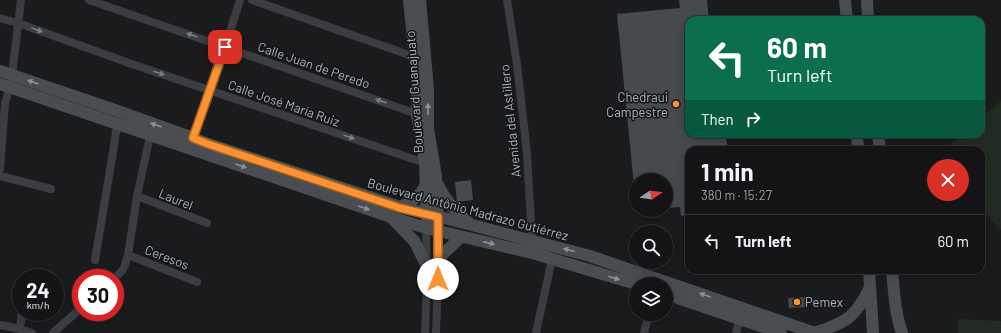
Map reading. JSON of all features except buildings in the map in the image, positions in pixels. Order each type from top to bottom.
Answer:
[{"type":"street","points":[[0,169],[5,104],[4,86],[18,23],[20,0]]},
{"type":"street","name":"Calle Juan de Peredo","points":[[90,0],[417,114]]},
{"type":"street","points":[[191,143],[240,0]]},
{"type":"street","points":[[252,0],[415,57]]},
{"type":"street","name":"Boulevard Guanajuato","points":[[409,0],[418,86],[417,114],[425,163],[431,183]]},
{"type":"street","name":"Boulevard Guanajuato","points":[[420,0],[428,89],[428,129],[433,216],[432,229]]},
{"type":"street","name":"Avenida del Astillero","points":[[507,0],[517,64],[527,153],[532,240]]},
{"type":"street","points":[[845,0],[847,16]]},
{"type":"street","points":[[866,0],[868,16]]},
{"type":"street","name":"Calle José María Ruiz","points":[[0,18],[18,23],[209,91],[425,163]]},
{"type":"street","name":"Boulevard Antônio Madrazo Gutiérrez","points":[[6,73],[115,110],[191,143],[391,217],[432,229],[532,253],[629,282]]},
{"type":"street","name":"Boulevard Antônio Madrazo Gutiérrez","points":[[4,86],[150,136],[191,143],[208,144],[400,208],[532,240],[590,256],[741,313],[781,333]]},
{"type":"street","points":[[95,260],[117,124]]},
{"type":"street","points":[[123,269],[128,255],[137,196],[150,136]]},
{"type":"street","points":[[0,176],[51,189]]},
{"type":"street","points":[[400,208],[415,200],[431,183],[450,205],[472,225]]},
{"type":"street","name":"Laurel","points":[[137,196],[207,224]]},
{"type":"street","points":[[391,217],[415,242],[433,264]]},
{"type":"street","points":[[432,229],[436,333]]},
{"type":"street","points":[[425,333],[433,264],[432,229]]},
{"type":"street","points":[[433,264],[461,236]]},
{"type":"street","name":"Ceresos","points":[[128,255],[197,282]]},
{"type":"street","points":[[536,333],[552,259]]},
{"type":"street","points":[[869,274],[873,333]]},
{"type":"street","points":[[892,274],[896,309],[902,333]]},
{"type":"street","points":[[815,333],[839,324],[852,315],[862,302],[870,286]]},
{"type":"street","name":"Boulevard Antônio Madrazo Gutiérrez","points":[[673,296],[815,333]]},
{"type":"street","points":[[736,333],[741,313]]},
{"type":"street","points":[[53,333],[72,316]]},
{"type":"street","points":[[20,329],[21,321]]},
{"type":"street","points":[[644,333],[647,321]]},
{"type":"street","points":[[0,325],[32,333]]},
{"type":"shaded area","points":[[1001,101],[1001,230],[985,213],[985,146],[949,146],[958,138],[985,138],[985,115]]},
{"type":"shaded area","points":[[958,319],[1001,321],[1001,333],[958,333]]},
{"type":"place","name":"Chedraui Campestre","points":[[676,104]]},
{"type":"place","name":"Pemex","points":[[797,302]]},
{"type":"route","points":[[225,47],[193,138],[400,208],[438,217],[438,279]]}]
